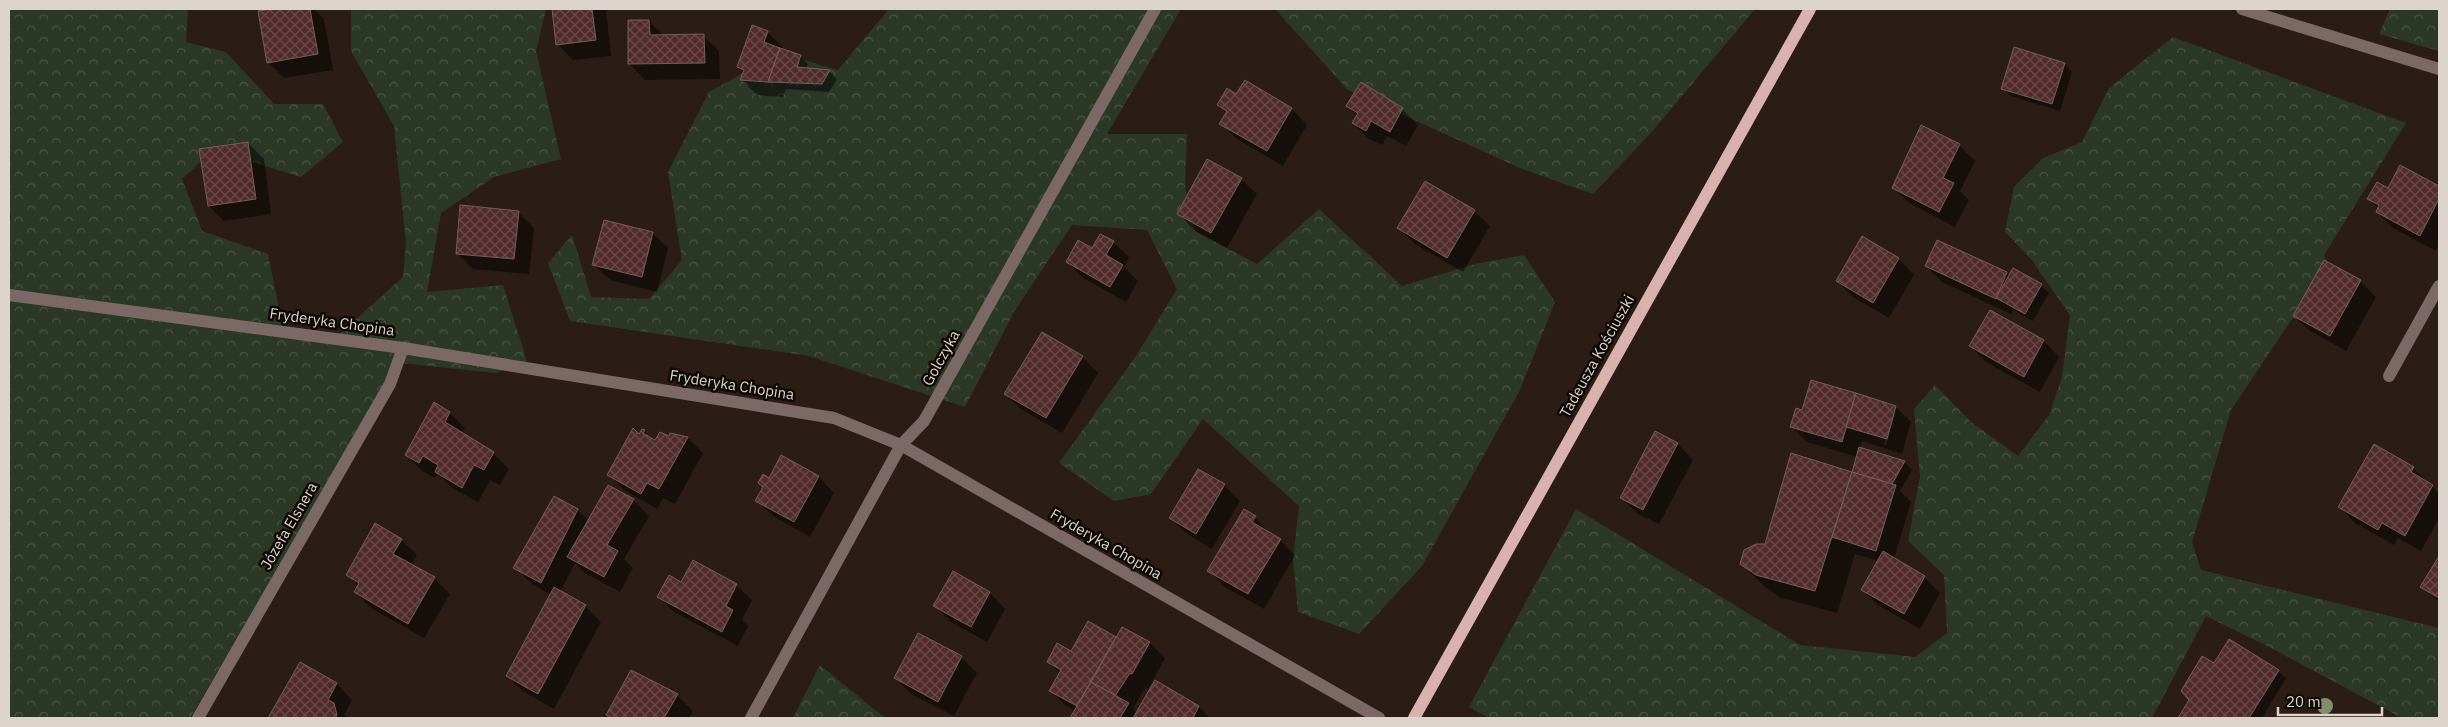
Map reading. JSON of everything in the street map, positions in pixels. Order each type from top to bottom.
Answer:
[{"type":"main road","name":"Tadeusza Kościuszki","points":[[1414,718],[1810,9]]},
{"type":"street","name":"Golczyka","points":[[751,718],[900,444],[924,421],[1155,9]]},
{"type":"street","points":[[2242,9],[2439,69]]},
{"type":"street","points":[[2389,376],[2439,286]]},
{"type":"street","name":"Fryderyka Chopina","points":[[9,295],[403,348],[834,418],[900,444],[1379,718]]},
{"type":"street","name":"Józefa Elsnera","points":[[198,718],[390,384],[403,348]]},
{"type":"green space","points":[[9,9],[188,9],[186,42],[226,52],[274,104],[323,104],[343,142],[301,177],[213,150],[182,179],[202,231],[268,254],[283,328],[333,340],[403,277],[406,243],[394,126],[351,51],[351,9],[546,9],[536,51],[561,159],[494,177],[441,213],[427,292],[503,285],[527,361],[496,373],[400,363],[190,718],[9,718],[9,220],[11,220],[9,204]]},
{"type":"green space","points":[[889,9],[1181,9],[1107,134],[1187,134],[1185,188],[1196,232],[1257,264],[1319,209],[1402,286],[1475,264],[1524,255],[1555,302],[1520,390],[1422,566],[1359,634],[1298,612],[1293,560],[1299,506],[1203,419],[1151,494],[1114,501],[1059,463],[1136,356],[1177,289],[1147,230],[1072,225],[1015,310],[965,407],[809,356],[570,321],[548,263],[572,235],[591,297],[649,299],[682,260],[668,172],[709,92],[780,53],[838,70]]},
{"type":"green space","points":[[1275,9],[1755,9],[1650,134],[1593,194],[1520,168],[1348,90]]},
{"type":"green space","points":[[2390,9],[2439,9],[2439,51],[2379,34]]},
{"type":"green space","points":[[2173,37],[2406,123],[2324,255],[2350,307],[2292,319],[2231,410],[2192,542],[2201,570],[2439,628],[2439,718],[2402,718],[2271,648],[2206,616],[2152,718],[1489,718],[1469,707],[1576,509],[1800,645],[1915,657],[1947,633],[1944,575],[1908,541],[1920,476],[1914,409],[1935,385],[1971,422],[2018,456],[2049,415],[2062,377],[2070,315],[2031,259],[2005,232],[2014,187],[2043,158],[2082,142],[2109,88]]},
{"type":"green space","points":[[820,665],[885,718],[793,718]]},
{"type":"building","points":[[310,9],[318,54],[267,63],[258,11]]},
{"type":"building","points":[[552,9],[592,9],[596,40],[556,45]]},
{"type":"building","points":[[628,20],[649,20],[650,35],[704,34],[705,63],[628,64]]},
{"type":"building","points":[[752,25],[768,31],[764,42],[780,48],[768,82],[740,80],[744,70],[737,67]]},
{"type":"building","points":[[2014,47],[2065,63],[2052,104],[2001,89]]},
{"type":"building","points":[[780,48],[801,55],[797,67],[830,70],[822,84],[768,82]]},
{"type":"building","points":[[1245,80],[1292,108],[1267,151],[1219,124],[1227,111],[1217,105],[1227,88],[1236,94]]},
{"type":"building","points":[[1361,82],[1403,108],[1390,132],[1371,121],[1366,131],[1352,123],[1358,113],[1346,106]]},
{"type":"building","points":[[1921,125],[1960,144],[1943,178],[1954,183],[1939,212],[1892,188]]},
{"type":"building","points":[[248,142],[256,199],[208,206],[199,149]]},
{"type":"building","points":[[1207,159],[1242,178],[1211,233],[1177,214]]},
{"type":"building","points":[[2400,165],[2439,186],[2439,199],[2420,236],[2376,212],[2379,205],[2367,199],[2377,182],[2388,188]]},
{"type":"building","points":[[1425,181],[1475,210],[1447,258],[1397,228]]},
{"type":"building","points":[[460,205],[519,211],[514,259],[456,254]]},
{"type":"building","points":[[604,220],[653,232],[642,277],[592,265]]},
{"type":"building","points":[[1100,234],[1114,241],[1106,255],[1123,265],[1110,287],[1066,262],[1078,240],[1092,248]]},
{"type":"building","points":[[1862,236],[1899,258],[1873,303],[1836,281]]},
{"type":"building","points":[[1937,240],[2007,272],[1996,299],[1925,266]]},
{"type":"building","points":[[2324,260],[2361,280],[2330,336],[2293,316]]},
{"type":"building","points":[[2013,268],[2042,284],[2025,314],[1996,298]]},
{"type":"building","points":[[1990,310],[2044,340],[2024,377],[1969,346]]},
{"type":"building","points":[[1042,332],[1083,356],[1046,418],[1004,394]]},
{"type":"building","points":[[1811,380],[1856,393],[1842,442],[1790,427],[1796,408],[1802,410]]},
{"type":"building","points":[[1856,393],[1896,406],[1887,439],[1846,427]]},
{"type":"building","points":[[434,402],[450,412],[445,422],[494,452],[484,470],[474,465],[462,488],[435,472],[438,465],[423,456],[419,463],[405,455]]},
{"type":"building","points":[[633,428],[639,434],[642,429],[645,430],[643,433],[655,440],[660,432],[669,436],[670,433],[688,437],[659,489],[647,483],[641,494],[607,475]]},
{"type":"building","points":[[1655,431],[1678,443],[1643,510],[1620,498]]},
{"type":"building","points":[[2374,444],[2414,467],[2411,472],[2433,485],[2405,536],[2382,523],[2378,530],[2338,507]]},
{"type":"building","points":[[1859,447],[1905,461],[1892,484],[1852,472]]},
{"type":"building","points":[[1791,453],[1852,472],[1815,591],[1756,575],[1740,564],[1744,550],[1756,544],[1765,544]]},
{"type":"building","points":[[781,455],[819,476],[794,522],[755,501],[763,487],[758,483],[763,474],[769,478]]},
{"type":"building","points":[[1198,469],[1225,484],[1196,534],[1169,518]]},
{"type":"building","points":[[1852,472],[1896,485],[1876,551],[1832,537]]},
{"type":"building","points":[[608,485],[634,499],[607,545],[618,551],[604,577],[567,557]]},
{"type":"building","points":[[554,496],[578,509],[541,583],[513,568]]},
{"type":"building","points":[[1244,509],[1256,516],[1252,522],[1281,539],[1248,594],[1207,571]]},
{"type":"building","points":[[375,523],[402,539],[393,554],[435,577],[408,624],[354,592],[359,583],[346,575]]},
{"type":"building","points":[[1883,551],[1925,576],[1904,614],[1861,590]]},
{"type":"building","points":[[2439,556],[2439,598],[2420,587]]},
{"type":"building","points":[[693,560],[737,584],[726,606],[733,610],[722,632],[657,597],[669,575],[681,582]]},
{"type":"building","points":[[953,571],[990,592],[971,627],[933,606]]},
{"type":"building","points":[[554,587],[586,605],[538,694],[506,676]]},
{"type":"building","points":[[1088,621],[1116,637],[1077,706],[1049,691],[1061,670],[1047,662],[1057,643],[1071,651]]},
{"type":"building","points":[[1122,627],[1150,642],[1132,674],[1130,673],[1115,696],[1091,682]]},
{"type":"building","points":[[918,633],[962,656],[938,702],[894,678]]},
{"type":"building","points":[[2229,639],[2279,670],[2249,718],[2178,718],[2189,700],[2181,691],[2202,656],[2214,663]]},
{"type":"building","points":[[300,662],[337,683],[328,700],[334,703],[337,715],[335,718],[268,718]]},
{"type":"building","points":[[631,670],[678,694],[664,718],[612,718],[606,715]]},
{"type":"building","points":[[1155,680],[1199,706],[1193,718],[1133,718]]},
{"type":"building","points":[[1091,682],[1129,703],[1120,718],[1070,718]]}]
